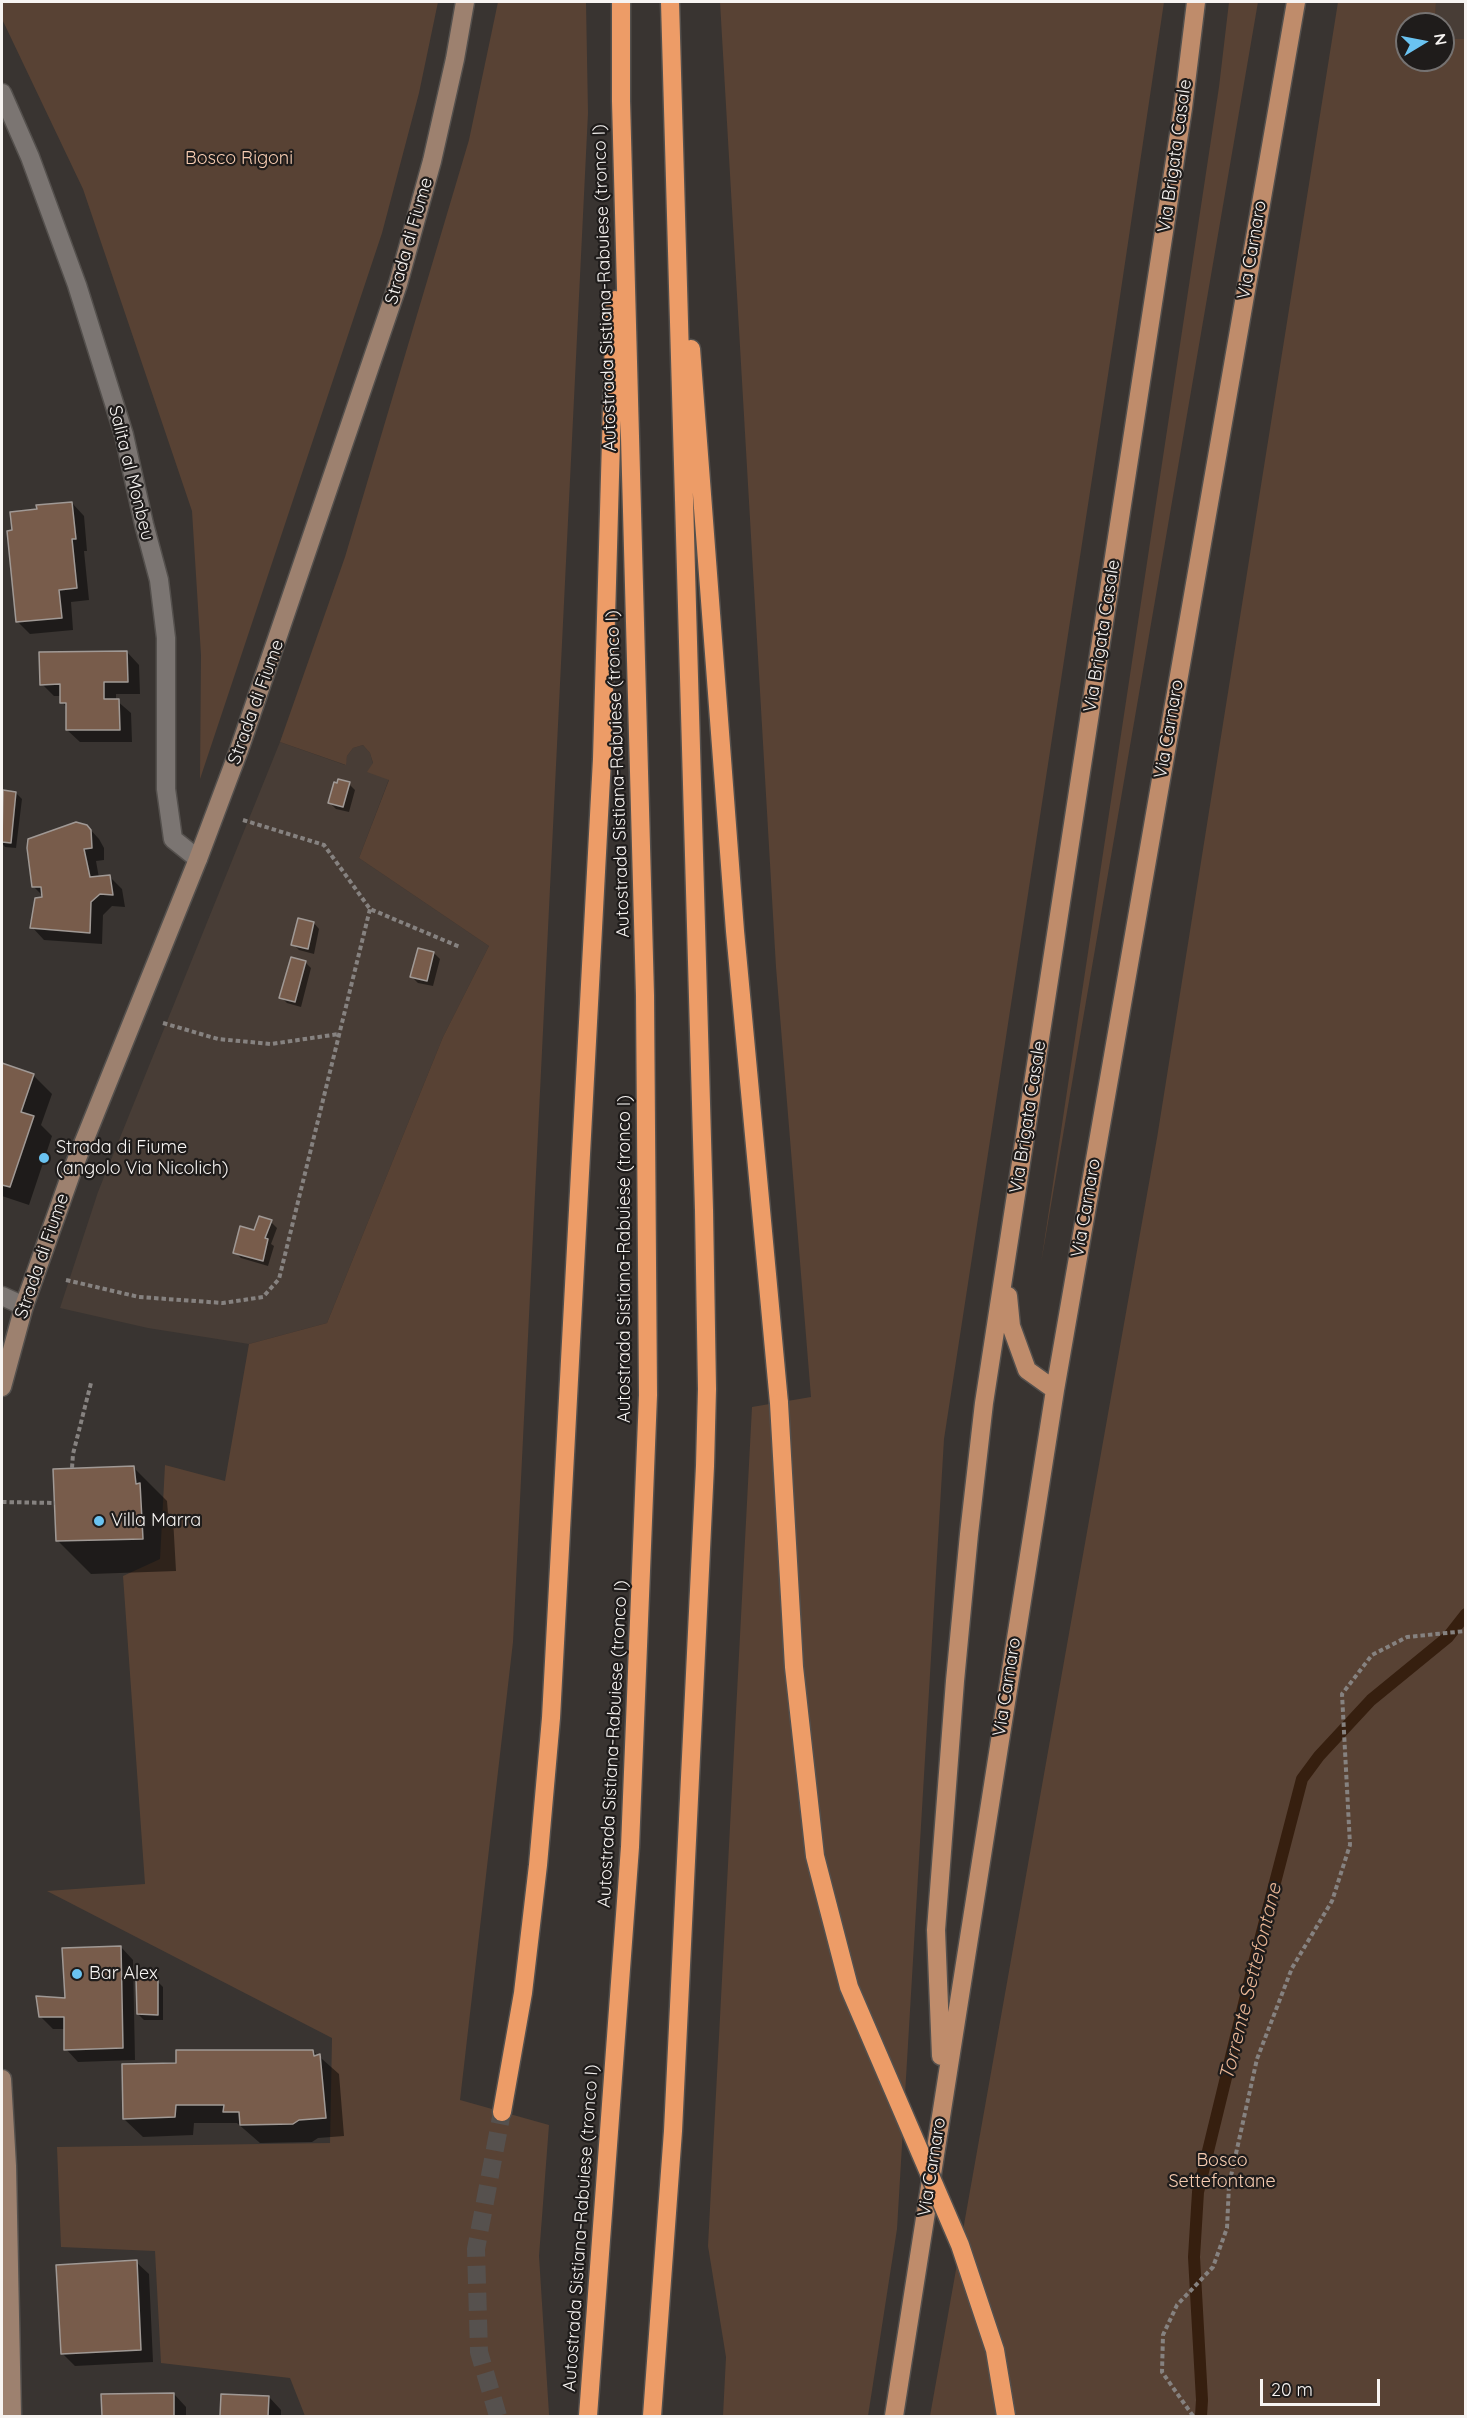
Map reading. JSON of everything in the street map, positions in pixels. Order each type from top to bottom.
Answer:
[{"type":"highway","points":[[502,2112],[523,1993],[538,1865],[551,1706],[602,759],[621,101],[621,2]]},
{"type":"highway","points":[[652,2416],[673,2131],[688,1845],[707,1389],[670,2]]},
{"type":"highway","name":"Autostrada Sistiana-Rabuiese (tronco I)","points":[[588,2416],[630,1847],[648,1395],[645,995],[621,101]]},
{"type":"highway","points":[[673,106],[735,931],[779,1403],[794,1667],[815,1856],[849,1987],[960,2245],[995,2350],[1006,2416]]},
{"type":"main road","name":"Strada di Fiume","points":[[2,1387],[24,1305],[72,1171],[198,859],[281,633],[398,284],[434,150],[455,59],[465,2]]},
{"type":"main road","name":"Via Brigata Casale","points":[[1005,1270],[1183,108],[1196,2]]},
{"type":"main road","name":"Via Carnaro","points":[[894,2416],[1054,1390],[1296,2]]},
{"type":"main road","points":[[1005,1270],[1011,1326],[1027,1370],[1054,1390]]},
{"type":"main road","points":[[942,2100],[936,1930],[970,1523],[984,1403],[1005,1270]]},
{"type":"main road","points":[[2,2079],[7,2166],[12,2416]]},
{"type":"street","name":"Salita al Monbeu","points":[[2,93],[30,157],[77,285],[124,435],[159,580],[166,638],[166,789],[173,839],[198,859]]},
{"type":"street","points":[[2,1296],[24,1305]]},
{"type":"path","points":[[216,812],[324,845],[370,909],[460,947]]},
{"type":"path","points":[[36,1272],[139,1297],[223,1303],[263,1297],[279,1279],[370,909]]},
{"type":"path","points":[[135,1015],[218,1039],[271,1044],[339,1034]]},
{"type":"path","points":[[72,1468],[73,1454],[91,1383]]},
{"type":"path","points":[[2,1502],[55,1503]]},
{"type":"path","points":[[1193,2416],[1162,2372],[1163,2335],[1176,2305],[1213,2267],[1227,2228],[1229,2185],[1257,2059],[1292,1968],[1332,1901],[1350,1845],[1342,1694],[1372,1655],[1407,1637],[1466,1630]]},
{"type":"shaded area","points":[[1436,2],[1465,2],[1465,39],[1455,39],[1455,12],[1436,12]]},
{"type":"shaded area","points":[[280,742],[345,765],[347,756],[353,748],[363,745],[370,753],[373,764],[389,779],[359,858],[489,946],[443,1037],[327,1323],[249,1344],[148,1328],[60,1308],[98,1192]]},
{"type":"green space","name":"Bosco Rigoni","points":[[2,2],[438,2],[419,93],[382,233],[200,779],[201,655],[192,511],[83,189],[2,19]]},
{"type":"green space","points":[[498,2],[586,2],[588,113],[513,1642],[460,2100],[549,2125],[539,2256],[549,2416],[305,2416],[290,2378],[161,2363],[155,2251],[61,2247],[57,2147],[330,2143],[332,2038],[47,1891],[145,1884],[123,1576],[160,1559],[165,1465],[225,1481],[249,1344],[327,1323],[443,1037],[489,946],[359,858],[389,780],[367,772],[373,763],[370,753],[363,745],[353,748],[347,756],[346,765],[280,742],[345,557],[469,140]]},
{"type":"green space","points":[[720,2],[1164,2],[944,1439],[897,2229],[868,2416],[723,2416],[726,2357],[708,2246],[752,1407],[811,1397],[776,967]]},
{"type":"green space","points":[[1229,2],[1258,2],[1041,1263],[1219,87]]},
{"type":"green space","name":"Bosco Settefontane","points":[[1338,2],[1436,2],[1436,12],[1395,12],[1395,72],[1455,72],[1455,39],[1465,39],[1465,2416],[930,2416],[1157,1138]]},
{"type":"building","points":[[72,502],[76,539],[72,539],[77,588],[59,590],[62,618],[16,622],[7,531],[12,530],[10,512],[37,509],[36,505]]},
{"type":"building","points":[[127,651],[128,682],[104,682],[104,699],[119,699],[120,730],[66,730],[66,703],[60,703],[60,684],[40,685],[39,652]]},
{"type":"building","points":[[338,779],[350,782],[343,807],[328,803],[334,782],[337,783]]},
{"type":"building","points":[[3,790],[16,792],[11,843],[2,842]]},
{"type":"building","points":[[76,822],[87,825],[91,830],[92,848],[84,849],[90,877],[110,875],[113,895],[100,894],[91,902],[90,933],[30,928],[35,898],[42,897],[41,887],[32,887],[28,839]]},
{"type":"building","points":[[298,918],[314,922],[308,949],[291,945]]},
{"type":"building","points":[[418,948],[434,952],[427,981],[410,977]]},
{"type":"building","points":[[291,957],[306,961],[295,1002],[279,998]]},
{"type":"building","points":[[2,1063],[34,1074],[21,1112],[34,1116],[10,1187],[2,1185]]},
{"type":"building","points":[[259,1216],[272,1220],[265,1238],[268,1239],[263,1261],[233,1253],[240,1226],[254,1230]]},
{"type":"building","name":"Villa Marra","points":[[134,1466],[136,1484],[140,1483],[143,1539],[56,1541],[53,1469]]},
{"type":"building","points":[[121,1946],[123,2048],[64,2050],[64,2017],[39,2017],[36,1996],[65,1998],[62,1948]]},
{"type":"building","points":[[136,1977],[158,1980],[158,2015],[137,2014]]},
{"type":"building","points":[[176,2050],[313,2050],[314,2056],[320,2054],[326,2118],[299,2120],[293,2124],[240,2125],[239,2112],[223,2112],[224,2105],[176,2105],[175,2117],[123,2119],[122,2064],[176,2063]]},
{"type":"building","points":[[137,2260],[141,2350],[61,2354],[56,2265]]},
{"type":"building","points":[[174,2393],[174,2416],[102,2416],[101,2394]]},
{"type":"building","points":[[221,2394],[269,2396],[268,2416],[220,2416]]},
{"type":"waterway","name":"Torrente Settefontane","points":[[1201,2416],[1194,2257],[1198,2192],[1302,1779],[1319,1756],[1371,1700],[1448,1637],[1466,1614]]},
{"type":"tunnel","points":[[498,2416],[479,2352],[476,2249],[502,2112]]},
{"type":"place","name":"Strada di Fiume (angolo Via Nicolich)","points":[[44,1158]]},
{"type":"place","name":"Villa Marra","points":[[99,1521]]},
{"type":"place","name":"Bar Alex","points":[[77,1974]]}]
